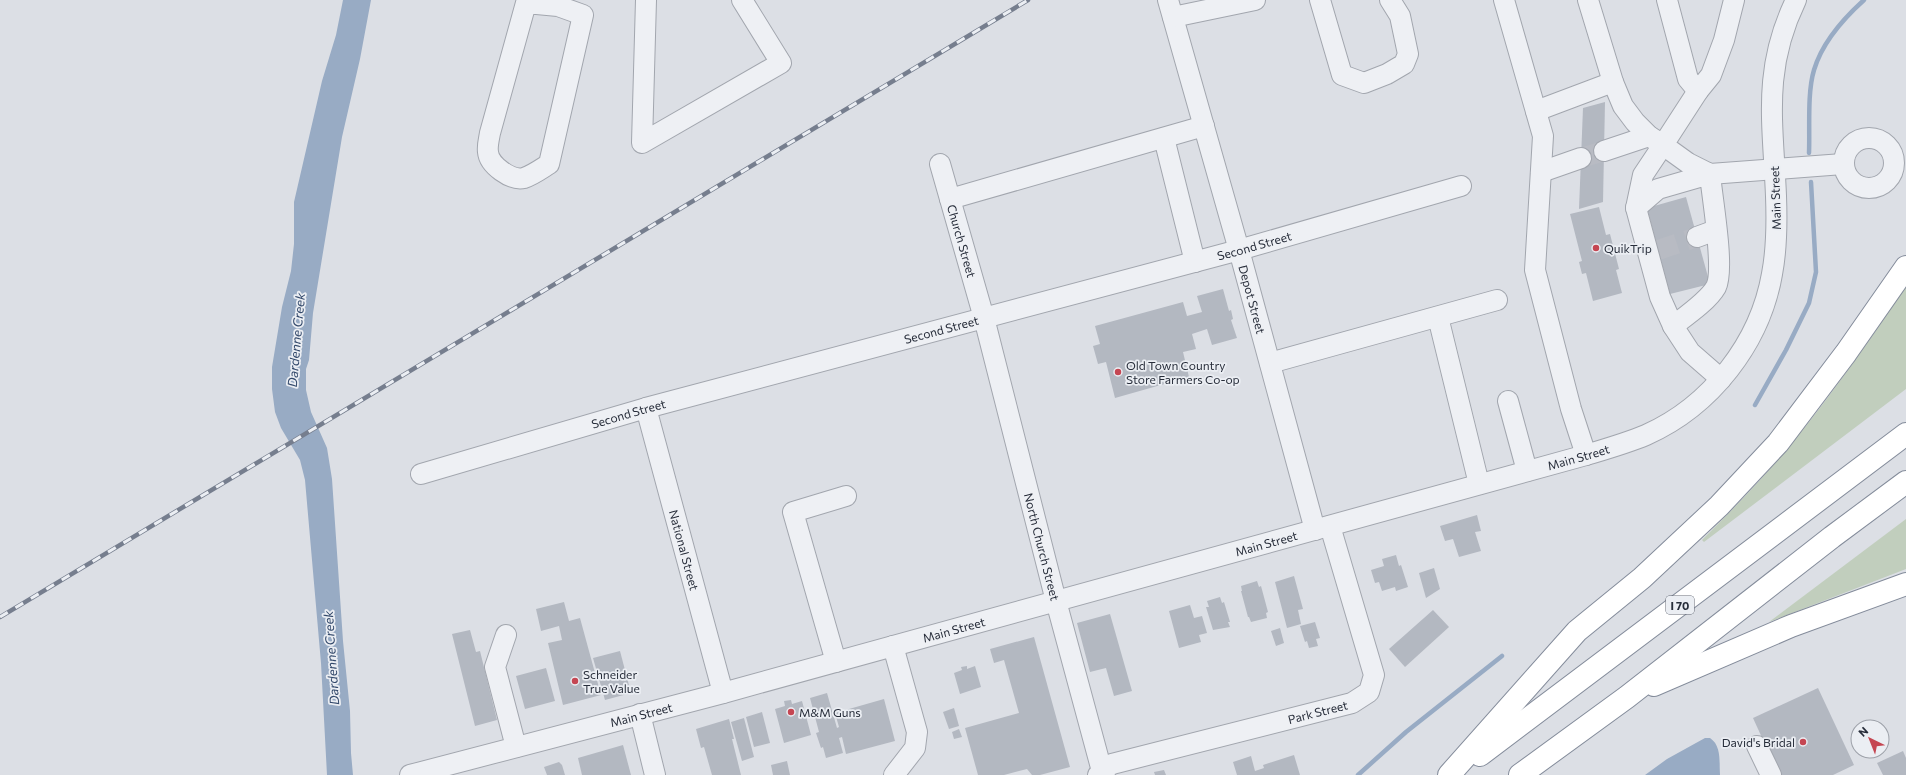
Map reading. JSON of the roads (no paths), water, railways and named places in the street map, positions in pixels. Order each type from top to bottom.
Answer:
[{"type":"highway","points":[[1449,775],[1577,631],[1642,578],[1718,506],[1778,443],[1846,353],[1906,267]]},
{"type":"highway","name":"I 70","points":[[1453,775],[1906,434]]},
{"type":"highway","points":[[1520,775],[1627,697],[1832,537],[1906,482]]},
{"type":"highway","points":[[1627,697],[1791,626],[1906,584]]},
{"type":"street","points":[[646,0],[642,143],[781,63],[742,0]]},
{"type":"street","points":[[1171,9],[1255,0]]},
{"type":"street","points":[[1320,0],[1342,75],[1364,83],[1387,74],[1404,64],[1408,54],[1400,16],[1390,0]]},
{"type":"street","points":[[1504,0],[1543,136],[1535,270],[1571,409],[1586,455]]},
{"type":"street","points":[[1588,0],[1613,82],[1623,106],[1635,122],[1656,141],[1688,163],[1710,174]]},
{"type":"street","points":[[1667,0],[1688,79],[1698,91]]},
{"type":"street","points":[[1721,379],[1690,352],[1673,326],[1660,297],[1653,252],[1636,208],[1643,175],[1656,141],[1712,75],[1724,40],[1734,0]]},
{"type":"street","name":"Main Street","points":[[410,775],[474,767],[516,747],[723,693],[1586,455],[1646,435],[1666,425],[1702,398],[1721,379],[1748,341],[1767,297],[1776,251],[1777,228],[1771,100],[1773,69],[1780,39],[1796,0]]},
{"type":"street","points":[[526,3],[559,3],[583,15],[549,164],[535,173],[522,178],[508,175],[495,166],[488,153],[490,133],[526,3]]},
{"type":"street","name":"Depot Street","points":[[1171,9],[1240,250],[1270,363],[1323,528]]},
{"type":"street","points":[[1536,111],[1613,82]]},
{"type":"street","points":[[950,199],[1204,126]]},
{"type":"street","points":[[1164,138],[1195,262]]},
{"type":"street","points":[[1604,151],[1656,141]]},
{"type":"street","points":[[1541,172],[1581,158]]},
{"type":"street","name":"Church Street","points":[[940,164],[984,318]]},
{"type":"street","points":[[1636,208],[1658,189],[1710,174],[1843,164]]},
{"type":"street","points":[[1673,326],[1700,304],[1716,286],[1720,256],[1710,174]]},
{"type":"street","name":"Second Street","points":[[422,474],[646,408],[1240,250],[1461,186]]},
{"type":"street","points":[[1697,237],[1716,230]]},
{"type":"street","points":[[1270,363],[1497,300]]},
{"type":"street","points":[[1438,317],[1479,484]]},
{"type":"street","name":"North Church Street","points":[[984,318],[1101,774]]},
{"type":"street","points":[[1508,401],[1527,471]]},
{"type":"street","name":"National Street","points":[[646,408],[723,693]]},
{"type":"street","points":[[836,662],[793,512],[846,496]]},
{"type":"street","name":"Park Street","points":[[1101,774],[1112,764],[1352,702],[1369,692],[1374,675],[1323,528]]},
{"type":"street","points":[[506,635],[495,666],[516,747]]},
{"type":"street","points":[[893,646],[917,732],[915,748],[894,775]]},
{"type":"street","points":[[640,714],[655,775]]},
{"type":"street","points":[[1757,746],[1771,775]]},
{"type":"water","name":"Dardenne Creek","points":[[343,0],[371,0],[360,59],[342,137],[313,313],[309,360],[306,369],[306,390],[311,412],[327,448],[332,479],[343,641],[350,711],[353,775],[327,775],[321,663],[305,480],[300,460],[281,428],[275,412],[272,389],[272,367],[282,307],[291,271],[294,244],[294,202],[322,81],[336,35]]},
{"type":"water","points":[[1705,738],[1710,738],[1716,745],[1719,755],[1720,775],[1645,775],[1667,759]]},
{"type":"waterway","points":[[1809,153],[1810,89],[1814,70],[1822,50],[1834,32],[1864,0]]},
{"type":"waterway","points":[[1755,405],[1786,350],[1809,303],[1816,272],[1811,182]]},
{"type":"waterway","points":[[1358,775],[1406,732],[1502,656]]},
{"type":"tunnel","points":[[1581,158],[1604,151]]},
{"type":"tunnel","points":[[1658,250],[1697,237]]},
{"type":"railway","points":[[0,617],[1028,0]]},
{"type":"place","name":"QuikTrip","points":[[1596,248]]},
{"type":"place","name":"Old Town Country Store Farmers Co-op","points":[[1118,372]]},
{"type":"place","name":"Schneider True Value","points":[[575,681]]},
{"type":"place","name":"M&M Guns","points":[[791,712]]},
{"type":"place","name":"David's Bridal","points":[[1803,742]]}]
